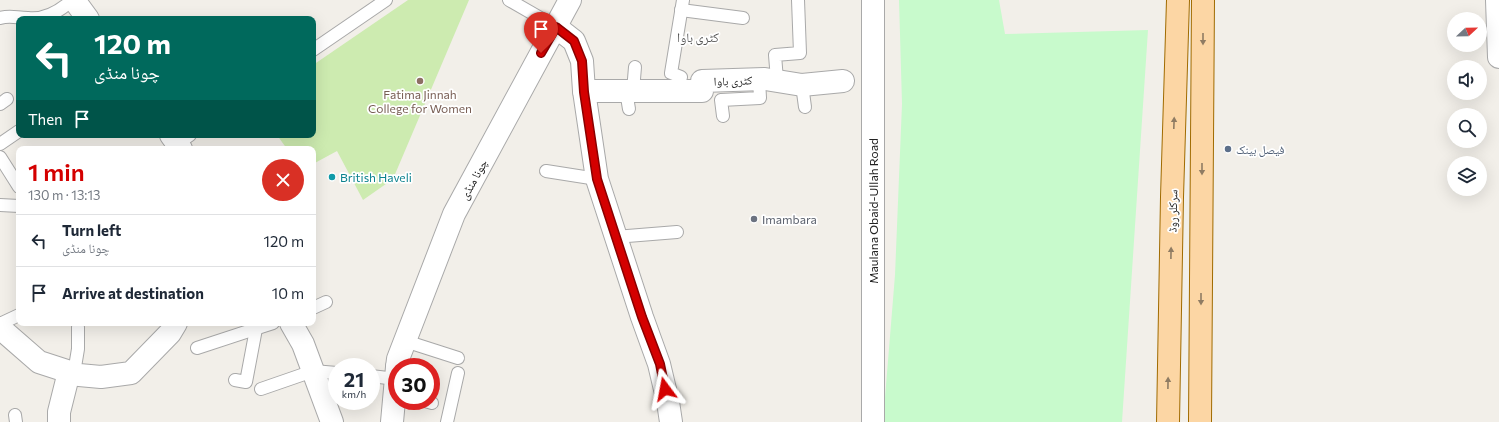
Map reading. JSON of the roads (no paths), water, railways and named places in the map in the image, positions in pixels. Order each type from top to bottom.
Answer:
[{"type":"main road","name":"سرکلر روڈ","points":[[1168,422],[1172,197],[1178,0]]},
{"type":"main road","points":[[1200,422],[1203,0]]},
{"type":"street","points":[[73,0],[86,16]]},
{"type":"street","name":"چونا منڈی","points":[[398,358],[454,214],[570,0]]},
{"type":"street","name":"Maulana Obaid-Ullah Road","points":[[873,0],[873,422]]},
{"type":"street","points":[[1497,0],[1499,57]]},
{"type":"street","points":[[556,27],[574,41],[582,61],[584,92],[597,179],[642,317],[660,364],[668,402],[670,422]]},
{"type":"street","name":"کٹری باوا","points":[[584,92],[629,97],[702,91],[702,81],[768,80],[802,85],[843,81]]},
{"type":"street","points":[[0,328],[40,362],[71,373],[101,377],[131,373],[174,326]]},
{"type":"street","points":[[293,326],[303,344],[332,422]]},
{"type":"street","points":[[59,422],[59,412],[71,373]]},
{"type":"street","name":"چونا منڈی","points":[[392,422],[393,410]]},
{"type":"lane","points":[[47,16],[61,9],[73,0]]},
{"type":"lane","points":[[316,48],[386,0]]},
{"type":"lane","points":[[509,0],[556,27]]},
{"type":"lane","points":[[723,116],[721,100],[760,98],[768,80],[775,54],[800,53],[798,0]]},
{"type":"lane","points":[[676,92],[681,77],[671,73],[682,5],[743,18]]},
{"type":"lane","points":[[0,18],[10,16],[16,17]]},
{"type":"lane","points":[[629,97],[635,67]]},
{"type":"lane","points":[[802,85],[805,107]]},
{"type":"lane","points":[[0,144],[16,134]]},
{"type":"lane","points":[[0,158],[16,182]]},
{"type":"lane","points":[[546,171],[597,179]]},
{"type":"lane","points":[[0,205],[16,206]]},
{"type":"lane","points":[[615,237],[677,232]]},
{"type":"lane","points":[[316,307],[326,302]]},
{"type":"lane","points":[[0,324],[16,316]]},
{"type":"lane","points":[[197,348],[262,326]]},
{"type":"lane","points":[[71,373],[78,349],[78,328]]},
{"type":"lane","points":[[235,380],[246,382],[256,328]]},
{"type":"lane","points":[[405,340],[458,358]]},
{"type":"lane","points":[[261,389],[313,371],[328,372]]},
{"type":"lane","points":[[447,422],[458,373]]},
{"type":"place","name":"Fatima Jinnah College for Women","points":[[420,81]]},
{"type":"place","name":"فیصل بینک","points":[[1228,149]]},
{"type":"place","name":"British Haveli","points":[[332,177]]},
{"type":"place","name":"Imambara","points":[[754,219]]},
{"type":"district","name":"کٹری باوا","points":[[698,37]]}]
